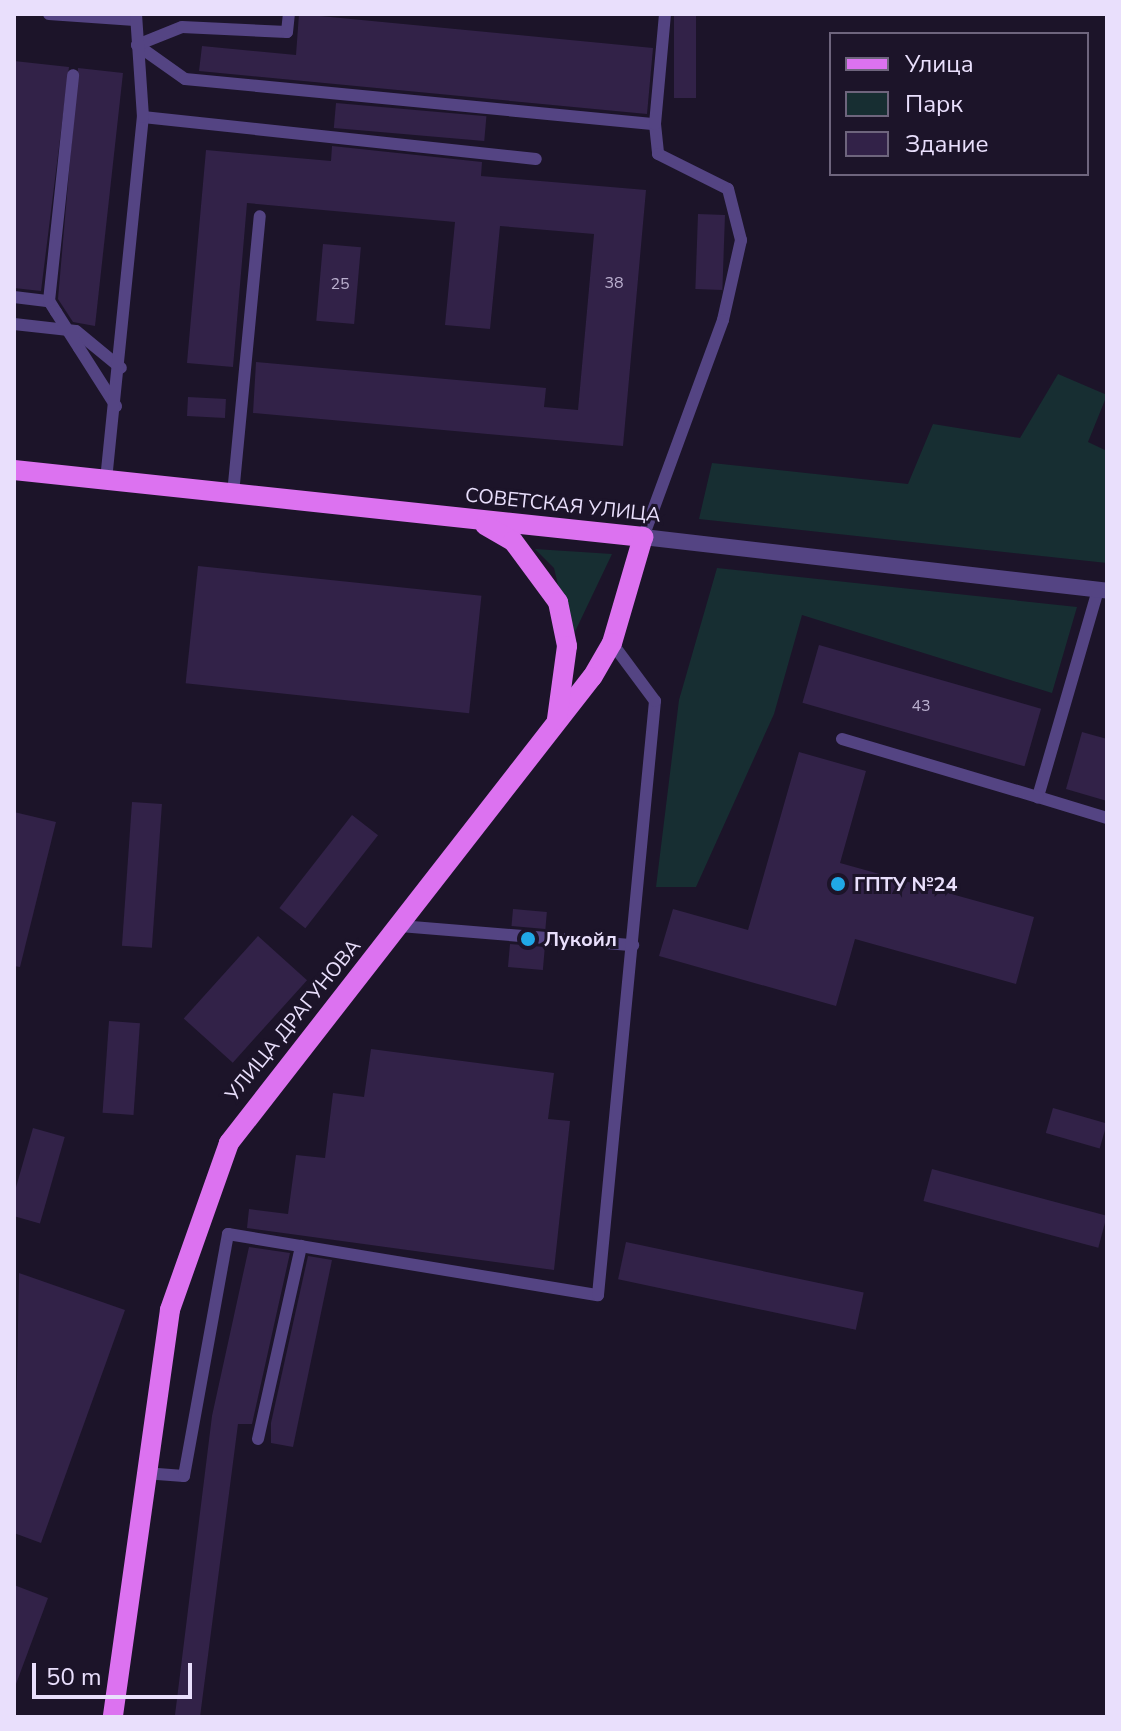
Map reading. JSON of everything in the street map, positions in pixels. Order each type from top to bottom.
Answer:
[{"type":"main road","name":"СОВЕТСКАЯ УЛИЦА","points":[[14,470],[643,537]]},
{"type":"main road","points":[[474,519],[513,541],[558,602],[567,646],[554,731]]},
{"type":"main road","name":"УЛИЦА ДРАГУНОВА","points":[[113,1717],[144,1473],[170,1310],[229,1143],[554,731],[612,643],[643,537]]},
{"type":"street","name":"СОВЕТСКАЯ УЛИЦА","points":[[643,537],[1102,590]]},
{"type":"lane","points":[[49,14],[135,17],[143,117],[121,368],[106,480]]},
{"type":"lane","points":[[137,45],[182,27],[287,32],[289,14]]},
{"type":"lane","points":[[643,537],[723,320],[741,240],[728,189],[658,154],[655,124],[665,14]]},
{"type":"lane","points":[[137,45],[185,79],[655,124]]},
{"type":"lane","points":[[73,75],[49,301],[116,406]]},
{"type":"lane","points":[[143,117],[536,159]]},
{"type":"lane","points":[[233,494],[260,216]]},
{"type":"lane","points":[[14,297],[49,301]]},
{"type":"lane","points":[[14,324],[76,331],[121,368]]},
{"type":"lane","points":[[1038,797],[1102,590]]},
{"type":"lane","points":[[144,1473],[184,1476],[228,1234],[598,1295],[655,701],[612,643]]},
{"type":"lane","points":[[842,739],[1107,818]]},
{"type":"lane","points":[[400,926],[633,945]]},
{"type":"lane","points":[[258,1439],[301,1246]]},
{"type":"green space","points":[[1058,374],[1107,395],[1088,442],[1107,451],[1107,563],[699,519],[712,463],[908,484],[933,424],[1020,438]]},
{"type":"green space","points":[[535,549],[612,554],[571,640],[554,568]]},
{"type":"green space","points":[[717,568],[1077,607],[1052,693],[802,615],[774,714],[696,887],[656,887],[679,700]]},
{"type":"building","points":[[299,14],[653,48],[647,114],[199,71],[202,46],[296,55]]},
{"type":"building","points":[[674,14],[696,14],[696,98],[674,98]]},
{"type":"building","points":[[14,61],[69,67],[41,291],[14,288]]},
{"type":"building","points":[[78,68],[123,73],[95,326],[73,322],[58,299]]},
{"type":"building","points":[[336,103],[486,116],[484,141],[334,128]]},
{"type":"building","points":[[332,146],[482,162],[481,176],[646,190],[623,446],[253,413],[256,362],[546,388],[544,407],[578,410],[594,234],[500,226],[490,329],[445,325],[455,222],[247,203],[233,367],[187,363],[206,150],[331,161]]},
{"type":"building","points":[[698,214],[725,215],[722,290],[695,289]]},
{"type":"building","points":[[323,244],[361,247],[354,324],[316,321]]},
{"type":"building","points":[[188,397],[226,399],[225,418],[187,416]]},
{"type":"building","points":[[198,566],[481,596],[469,713],[186,683]]},
{"type":"building","points":[[819,645],[1041,709],[1025,766],[802,703]]},
{"type":"building","points":[[1082,732],[1107,739],[1107,801],[1066,789]]},
{"type":"building","name":"ГПТУ №24","points":[[799,752],[866,771],[840,863],[1034,917],[1016,984],[855,939],[836,1006],[659,956],[673,909],[748,930]]},
{"type":"building","points":[[132,802],[162,804],[152,948],[122,946]]},
{"type":"building","points":[[14,812],[56,822],[20,967],[14,966]]},
{"type":"building","points":[[352,815],[378,835],[305,928],[279,908]]},
{"type":"building","points":[[513,909],[547,912],[545,929],[512,926]]},
{"type":"building","points":[[258,936],[307,980],[233,1063],[184,1018]]},
{"type":"building","points":[[510,944],[545,947],[543,970],[508,967]]},
{"type":"building","points":[[109,1021],[140,1023],[134,1115],[103,1113]]},
{"type":"building","points":[[371,1049],[554,1073],[548,1119],[570,1121],[554,1270],[247,1228],[249,1209],[288,1214],[296,1155],[325,1158],[333,1093],[364,1097]]},
{"type":"building","points":[[1053,1108],[1107,1123],[1100,1148],[1046,1133]]},
{"type":"building","points":[[33,1128],[65,1137],[40,1224],[14,1216],[14,1194]]},
{"type":"building","points":[[932,1169],[1107,1216],[1098,1248],[923,1201]]},
{"type":"building","points":[[626,1242],[864,1293],[856,1330],[618,1279]]},
{"type":"building","points":[[249,1247],[290,1253],[252,1424],[238,1424],[200,1717],[175,1715],[212,1416]]},
{"type":"building","points":[[308,1256],[332,1260],[293,1447],[271,1443],[271,1423]]},
{"type":"building","points":[[19,1273],[125,1310],[41,1543],[14,1533]]},
{"type":"building","points":[[14,1585],[48,1598],[16,1684],[14,1684]]},
{"type":"place","name":"ГПТУ №24","points":[[838,884]]},
{"type":"place","name":"Лукойл","points":[[528,939]]}]
